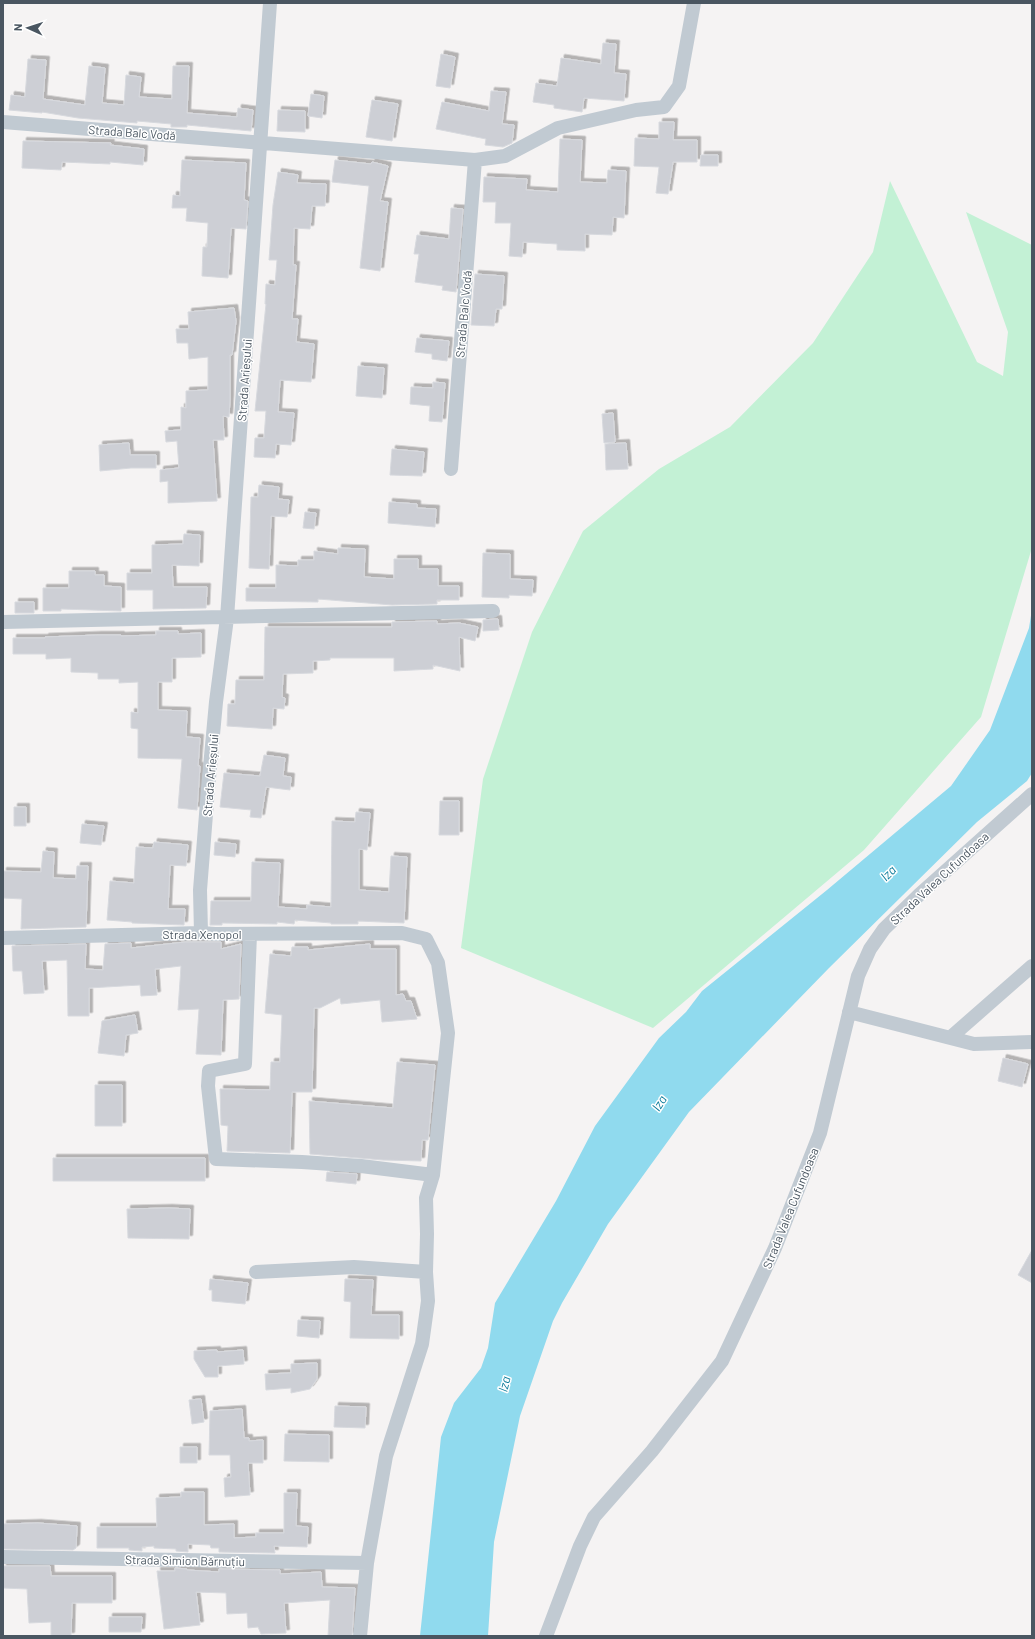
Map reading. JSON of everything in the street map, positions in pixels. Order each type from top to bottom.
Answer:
[{"type":"street","points":[[261,142],[270,3]]},
{"type":"street","name":"Strada Balc Vodă","points":[[3,122],[476,160],[505,156],[558,128],[636,110],[664,107],[679,86],[694,3]]},
{"type":"street","name":"Strada Arieșului","points":[[201,933],[200,890],[216,702],[227,618],[261,142]]},
{"type":"street","name":"Strada Balc Vodă","points":[[451,469],[476,160]]},
{"type":"street","points":[[3,622],[494,611]]},
{"type":"street","name":"Strada Valea Cufundoasa","points":[[546,1636],[580,1546],[594,1517],[652,1451],[722,1361],[776,1248],[820,1133],[858,976],[870,949],[884,930],[919,894],[1032,794]]},
{"type":"street","name":"Strada Xenopol","points":[[3,938],[201,933],[402,934],[426,939],[438,963],[448,1033],[433,1175]]},
{"type":"street","points":[[250,934],[245,1064],[209,1071],[208,1086],[216,1159],[361,1166],[433,1175],[426,1198],[426,1272],[428,1301],[422,1344],[386,1456],[367,1563],[360,1636]]},
{"type":"street","points":[[951,1037],[1032,966]]},
{"type":"street","points":[[849,1012],[974,1044],[1032,1042]]},
{"type":"street","points":[[256,1272],[354,1267],[426,1272]]},
{"type":"street","name":"Strada Simion Bărnuțiu","points":[[3,1557],[367,1563]]},
{"type":"green space","points":[[890,181],[977,362],[1003,376],[1008,332],[966,212],[1032,245],[1031,551],[981,717],[864,850],[653,1028],[461,948],[483,779],[532,632],[583,531],[659,469],[730,427],[813,343],[873,252]]},
{"type":"water","name":"Iza","points":[[1032,609],[1032,773],[1027,781],[977,822],[829,968],[689,1112],[608,1224],[553,1321],[520,1416],[494,1542],[488,1636],[420,1636],[441,1437],[454,1403],[481,1368],[488,1348],[495,1303],[556,1201],[595,1126],[659,1038],[686,1012],[702,991],[827,890],[951,786],[990,730],[1029,628]]},
{"type":"building","points":[[603,43],[616,44],[614,73],[626,74],[624,101],[584,98],[582,112],[554,108],[554,105],[533,102],[536,83],[557,86],[561,58],[601,64]]},
{"type":"building","points":[[441,54],[455,57],[450,88],[436,86]]},
{"type":"building","points":[[28,59],[46,60],[43,99],[85,105],[89,66],[105,68],[102,103],[124,105],[126,75],[141,77],[139,97],[172,99],[173,66],[189,66],[187,113],[237,117],[238,108],[253,110],[251,131],[187,125],[187,127],[171,127],[171,124],[78,118],[42,112],[9,110],[11,95],[25,97]]},
{"type":"building","points":[[491,91],[506,92],[502,124],[514,125],[512,143],[503,147],[485,145],[486,139],[436,129],[442,102],[489,111]]},
{"type":"building","points":[[311,94],[324,96],[322,118],[308,116]]},
{"type":"building","points":[[372,100],[398,104],[392,141],[366,137]]},
{"type":"building","points":[[278,110],[305,111],[305,132],[277,131]]},
{"type":"building","points":[[659,122],[674,122],[673,140],[697,140],[697,162],[673,162],[668,194],[656,193],[659,167],[634,166],[635,138],[659,139]]},
{"type":"building","points":[[560,139],[582,140],[580,182],[607,183],[608,170],[626,171],[624,218],[613,217],[612,235],[585,234],[585,251],[557,250],[557,244],[523,242],[522,257],[509,256],[511,223],[495,223],[496,202],[483,202],[484,177],[527,179],[526,190],[558,192]]},
{"type":"building","points":[[23,141],[111,143],[110,145],[144,149],[143,165],[110,162],[110,164],[62,162],[61,170],[22,168]]},
{"type":"building","points":[[701,155],[718,155],[718,166],[700,166]]},
{"type":"building","points":[[182,160],[246,163],[244,200],[248,201],[246,229],[231,228],[228,278],[202,276],[203,247],[207,247],[208,223],[186,221],[187,208],[172,208],[173,195],[180,196]]},
{"type":"building","points":[[335,160],[371,164],[372,162],[388,166],[380,201],[388,202],[380,271],[360,268],[369,186],[332,182]]},
{"type":"building","points":[[278,172],[298,175],[297,183],[326,184],[325,206],[312,206],[310,229],[294,228],[293,265],[296,265],[292,319],[298,319],[296,342],[314,344],[311,382],[280,380],[278,412],[294,413],[291,445],[276,444],[275,458],[254,457],[255,438],[264,438],[266,411],[255,411],[266,304],[266,284],[275,285],[277,260],[269,260],[273,205]]},
{"type":"building","points":[[451,208],[463,209],[456,292],[442,290],[443,286],[415,282],[419,254],[414,254],[417,235],[449,239]]},
{"type":"building","points":[[475,274],[504,276],[502,309],[496,309],[494,326],[471,325]]},
{"type":"building","points":[[234,308],[236,321],[232,355],[230,355],[229,417],[223,416],[224,440],[213,440],[217,501],[168,503],[168,481],[160,482],[160,470],[179,468],[177,441],[166,442],[165,431],[181,430],[181,407],[186,408],[186,391],[208,390],[208,357],[189,359],[188,343],[177,343],[176,329],[189,329],[188,312]]},
{"type":"building","points":[[417,338],[449,341],[447,361],[432,359],[432,354],[415,352]]},
{"type":"building","points":[[358,366],[384,368],[382,398],[356,396]]},
{"type":"building","points":[[433,382],[445,383],[442,422],[429,421],[430,406],[410,404],[411,387],[433,388]]},
{"type":"building","points":[[613,413],[615,442],[604,443],[602,414]]},
{"type":"building","points":[[129,443],[130,455],[156,455],[156,468],[131,468],[100,471],[99,445]]},
{"type":"building","points":[[626,443],[628,469],[606,470],[605,444]]},
{"type":"building","points":[[392,449],[424,452],[422,476],[390,475]]},
{"type":"building","points":[[259,485],[279,487],[278,499],[289,500],[287,517],[271,516],[269,569],[249,568],[251,497],[258,497]]},
{"type":"building","points":[[389,502],[417,504],[417,508],[436,509],[435,527],[388,523]]},
{"type":"building","points":[[305,512],[316,513],[314,529],[303,528]]},
{"type":"building","points":[[184,534],[200,535],[199,566],[172,565],[173,587],[207,587],[206,608],[153,609],[153,590],[127,590],[127,573],[152,573],[152,545],[183,544]]},
{"type":"building","points":[[338,548],[365,549],[364,577],[394,579],[394,559],[418,559],[418,569],[438,569],[438,586],[459,586],[459,600],[437,600],[437,604],[392,605],[318,599],[318,602],[246,601],[246,588],[276,588],[276,565],[298,566],[298,560],[314,560],[314,551],[338,554]]},
{"type":"building","points":[[483,553],[510,554],[510,579],[533,580],[532,596],[509,595],[509,598],[482,597]]},
{"type":"building","points":[[69,571],[95,571],[95,575],[104,575],[104,586],[121,587],[121,611],[61,609],[61,611],[43,611],[43,588],[69,588]]},
{"type":"building","points":[[15,602],[34,602],[34,613],[15,613]]},
{"type":"building","points":[[498,619],[499,630],[483,631],[483,620]]},
{"type":"building","points":[[437,621],[437,624],[459,623],[478,627],[475,641],[459,637],[460,671],[433,665],[433,669],[394,671],[394,658],[330,658],[330,660],[313,661],[313,673],[283,674],[282,697],[285,698],[284,709],[273,708],[272,729],[227,726],[228,704],[235,704],[236,680],[264,680],[265,627],[392,627],[392,622]]},
{"type":"building","points":[[156,631],[178,631],[178,634],[201,633],[201,657],[172,658],[172,682],[158,682],[158,710],[187,711],[186,737],[200,738],[197,810],[178,808],[182,759],[138,758],[138,729],[131,728],[131,712],[138,713],[138,682],[119,683],[119,679],[98,679],[98,673],[71,672],[71,658],[46,659],[46,654],[13,654],[13,638],[98,635],[156,635]]},
{"type":"building","points":[[264,755],[285,758],[283,776],[291,777],[290,790],[266,787],[261,818],[250,817],[251,810],[220,807],[224,773],[260,776]]},
{"type":"building","points":[[440,801],[459,801],[459,835],[439,835]]},
{"type":"building","points":[[14,807],[26,807],[26,826],[14,826]]},
{"type":"building","points":[[356,812],[370,813],[367,850],[359,849],[359,890],[389,892],[391,856],[407,857],[404,923],[358,921],[358,924],[331,924],[295,920],[294,924],[277,922],[277,924],[222,923],[222,925],[210,925],[211,901],[251,901],[252,862],[280,863],[278,907],[307,909],[307,905],[331,907],[332,821],[355,822]]},
{"type":"building","points":[[82,824],[104,826],[101,845],[80,843]]},
{"type":"building","points":[[154,842],[188,845],[186,866],[170,865],[168,909],[185,909],[184,925],[132,923],[107,920],[110,881],[134,883],[136,847],[153,848]]},
{"type":"building","points":[[215,842],[236,844],[235,857],[214,855]]},
{"type":"building","points":[[43,851],[54,852],[53,878],[76,879],[77,866],[88,866],[86,927],[21,929],[22,899],[3,898],[3,871],[41,872]]},
{"type":"building","points":[[185,942],[221,942],[221,949],[241,944],[239,999],[223,1000],[221,1055],[196,1054],[199,1009],[178,1010],[181,966],[155,969],[157,995],[141,996],[140,985],[89,988],[89,1016],[68,1016],[67,960],[42,961],[44,993],[24,994],[22,971],[13,971],[12,946],[86,944],[85,969],[103,970],[105,944],[131,943],[131,948]]},
{"type":"building","points":[[370,944],[370,949],[396,949],[396,995],[403,994],[406,1001],[411,1001],[417,1019],[382,1022],[380,1000],[341,1004],[340,998],[320,1008],[314,1008],[312,1092],[292,1092],[290,1153],[227,1151],[228,1126],[221,1125],[220,1089],[270,1090],[271,1062],[280,1062],[282,1015],[265,1013],[270,954],[291,956],[292,947],[308,947],[308,950]]},
{"type":"building","points":[[135,1015],[138,1033],[126,1035],[124,1056],[98,1053],[102,1021]]},
{"type":"building","points":[[1003,1058],[1028,1064],[1022,1087],[998,1081]]},
{"type":"building","points":[[397,1062],[435,1065],[428,1140],[422,1140],[421,1161],[383,1160],[310,1154],[309,1101],[393,1108]]},
{"type":"building","points":[[95,1085],[122,1085],[122,1126],[95,1126]]},
{"type":"building","points":[[53,1158],[205,1158],[205,1181],[53,1181]]},
{"type":"building","points":[[327,1172],[357,1174],[356,1184],[326,1181]]},
{"type":"building","points":[[127,1209],[190,1209],[189,1239],[128,1238]]},
{"type":"building","points":[[1032,1250],[1032,1283],[1018,1275]]},
{"type":"building","points":[[210,1279],[248,1283],[245,1304],[212,1301],[212,1290],[209,1290]]},
{"type":"building","points":[[345,1279],[373,1280],[371,1315],[399,1315],[399,1339],[350,1338],[351,1302],[344,1301]]},
{"type":"building","points":[[298,1320],[320,1321],[319,1338],[297,1336]]},
{"type":"building","points":[[217,1350],[217,1352],[243,1350],[244,1364],[218,1366],[218,1377],[205,1377],[194,1359],[194,1351]]},
{"type":"building","points":[[317,1363],[317,1379],[310,1389],[291,1393],[291,1388],[266,1390],[265,1374],[291,1373],[291,1364]]},
{"type":"building","points":[[201,1399],[204,1422],[192,1424],[189,1400]]},
{"type":"building","points":[[335,1406],[366,1407],[365,1428],[334,1427]]},
{"type":"building","points":[[242,1409],[244,1438],[249,1438],[249,1441],[263,1440],[263,1463],[248,1463],[250,1495],[225,1497],[224,1478],[231,1477],[230,1455],[209,1455],[210,1411]]},
{"type":"building","points":[[285,1434],[329,1435],[329,1462],[284,1461]]},
{"type":"building","points":[[180,1447],[197,1447],[197,1463],[180,1463]]},
{"type":"building","points":[[181,1492],[204,1492],[204,1525],[234,1524],[234,1538],[256,1537],[256,1533],[284,1533],[284,1493],[297,1493],[296,1526],[308,1527],[307,1547],[274,1546],[275,1553],[219,1552],[219,1548],[211,1548],[210,1545],[188,1544],[188,1552],[176,1551],[176,1549],[154,1548],[154,1546],[142,1547],[142,1551],[129,1550],[129,1548],[97,1548],[97,1527],[157,1527],[156,1498],[181,1497]]},
{"type":"building","points":[[38,1523],[77,1526],[76,1548],[73,1550],[3,1549],[3,1524]]},
{"type":"building","points":[[3,1566],[50,1566],[51,1576],[112,1576],[112,1603],[72,1603],[71,1636],[51,1636],[51,1622],[29,1623],[27,1589],[3,1588]]},
{"type":"building","points":[[175,1568],[219,1572],[219,1569],[280,1570],[280,1574],[321,1572],[322,1587],[355,1588],[352,1636],[328,1636],[330,1600],[284,1603],[286,1633],[261,1634],[258,1627],[248,1628],[247,1613],[227,1614],[226,1593],[196,1592],[200,1625],[164,1629],[157,1571],[175,1571]]},
{"type":"building","points":[[109,1617],[142,1617],[141,1632],[109,1632]]}]
